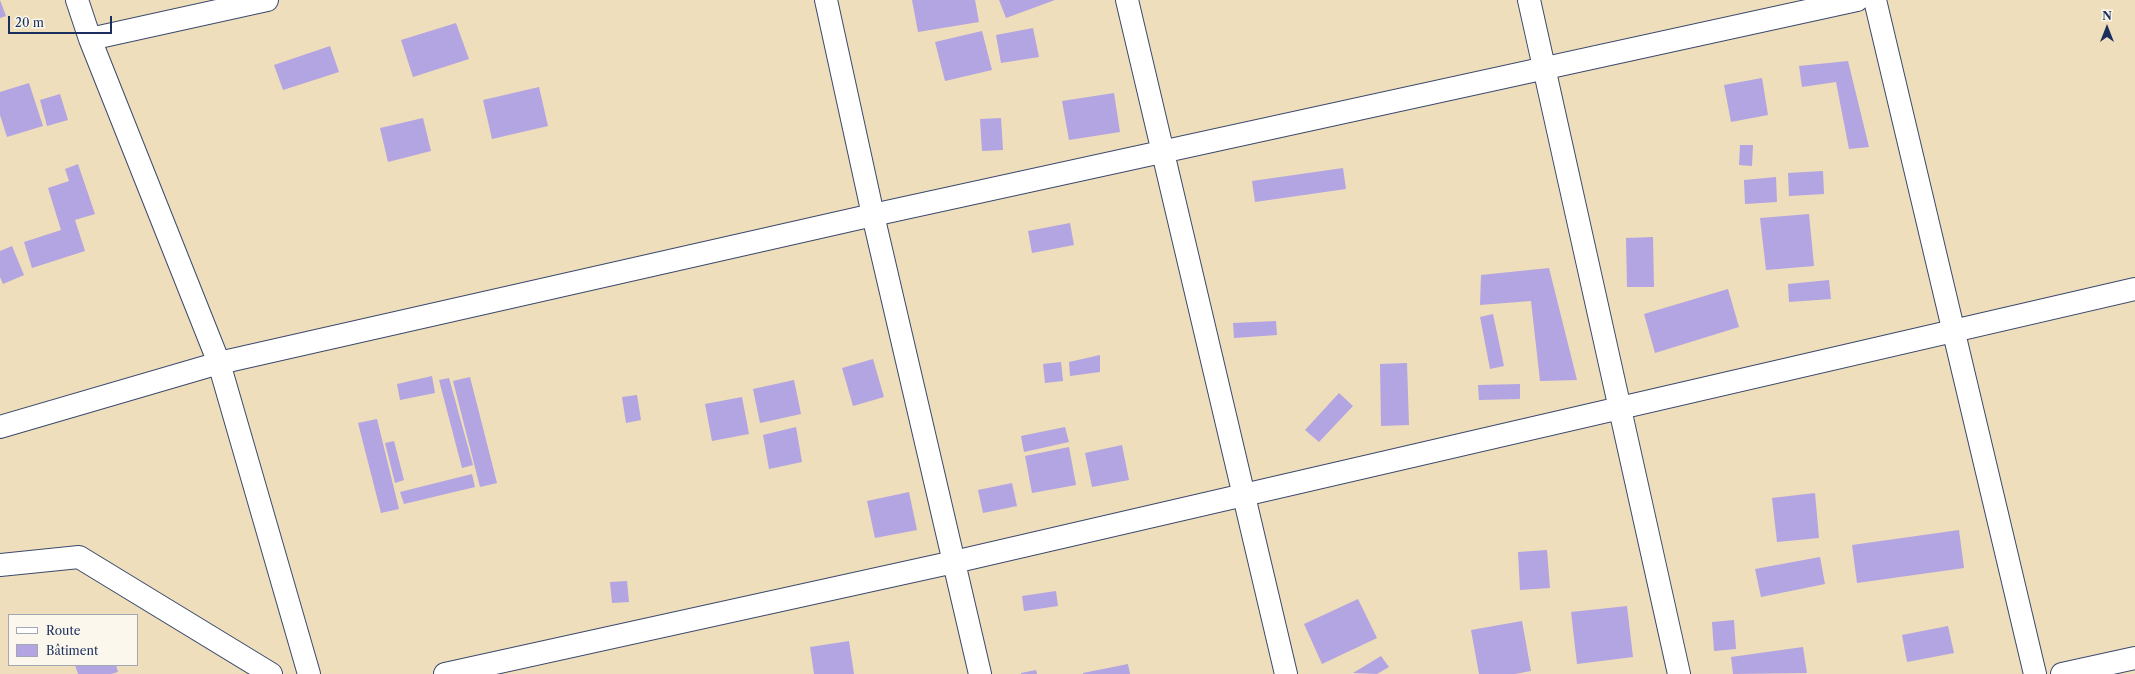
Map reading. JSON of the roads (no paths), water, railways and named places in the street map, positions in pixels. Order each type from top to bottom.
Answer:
[{"type":"street","points":[[77,0],[90,39],[219,363],[309,674]]},
{"type":"street","points":[[90,39],[267,0]]},
{"type":"street","points":[[826,0],[873,215],[980,674]]},
{"type":"street","points":[[1127,0],[1286,674]]},
{"type":"street","points":[[1529,0],[1679,674]]},
{"type":"street","points":[[0,427],[219,363],[873,215],[1857,0]]},
{"type":"street","points":[[1876,0],[2035,674]]},
{"type":"street","points":[[445,674],[954,562],[2135,289]]},
{"type":"street","points":[[0,565],[79,557],[271,674]]},
{"type":"street","points":[[2062,674],[2135,658]]}]
